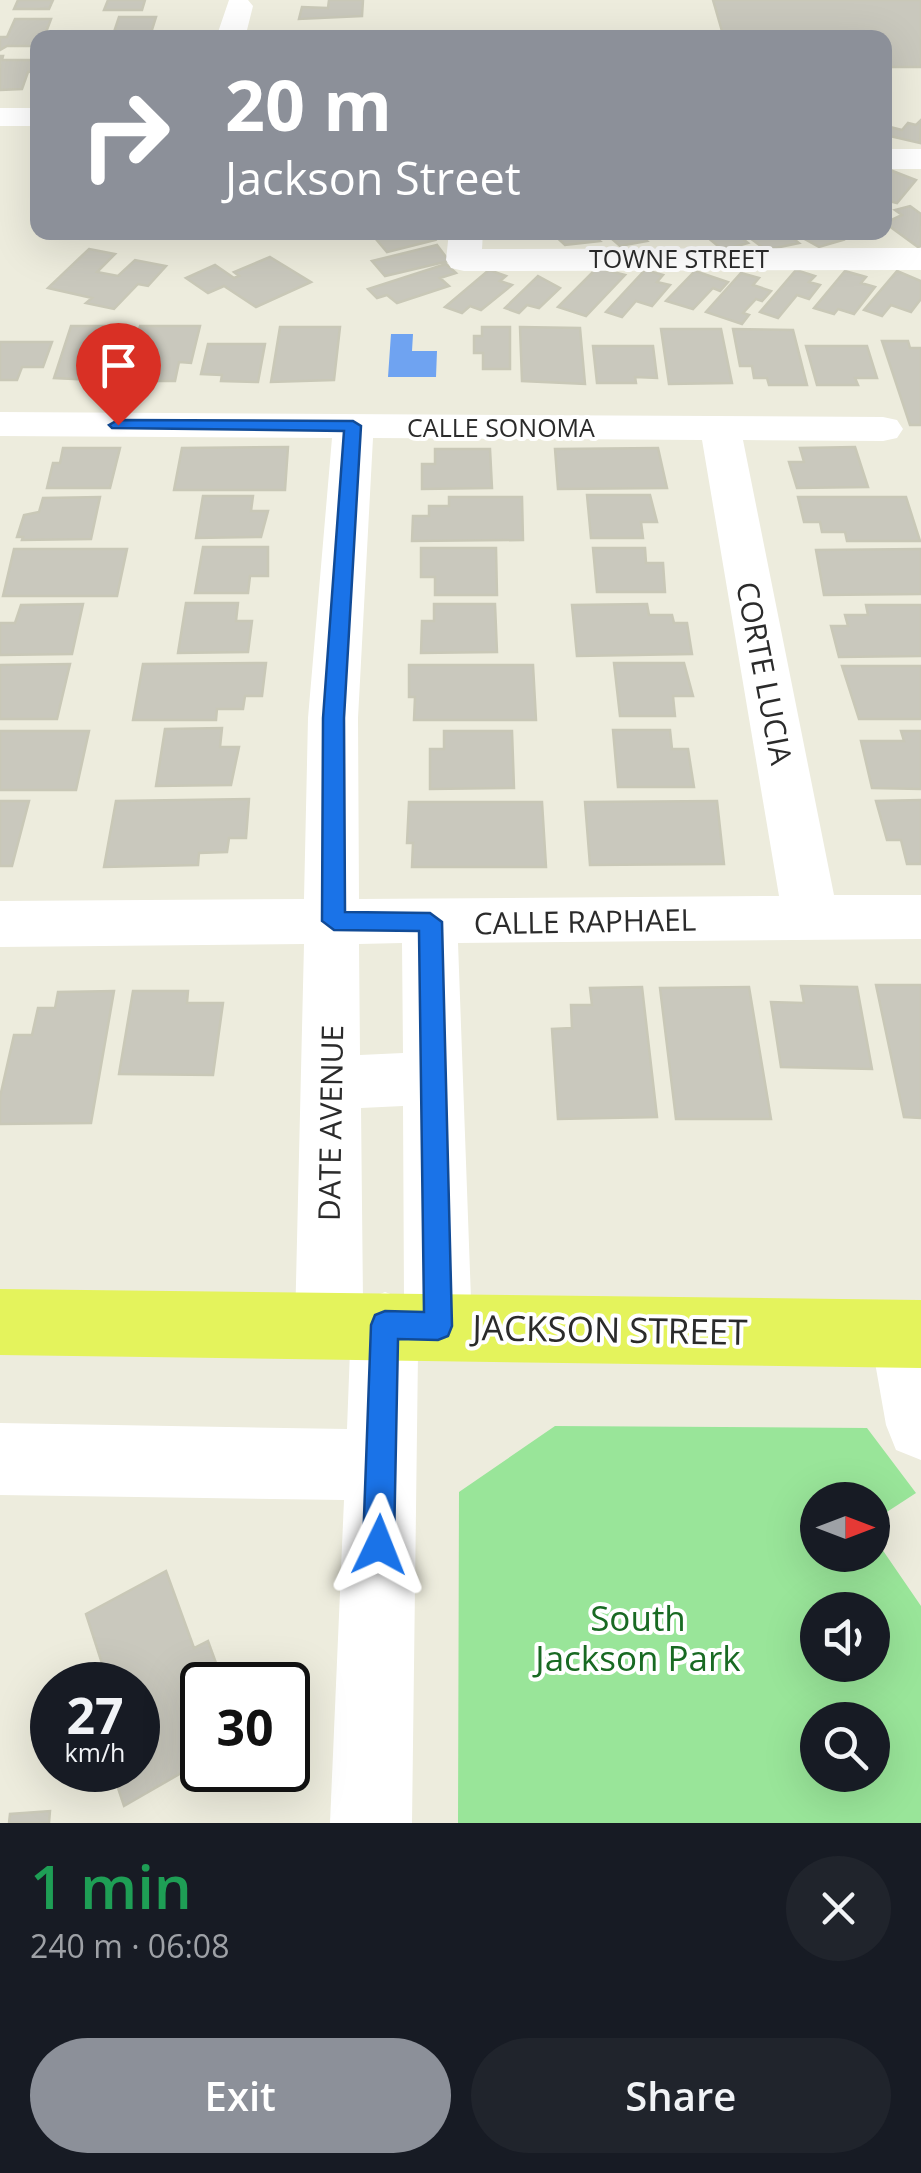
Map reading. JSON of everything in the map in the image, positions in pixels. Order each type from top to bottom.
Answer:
[{"type":"main road","name":"JACKSON STREET","points":[[0,1322],[913,1334]]},
{"type":"street","points":[[232,30],[239,6]]},
{"type":"street","points":[[0,117],[30,116]]},
{"type":"street","points":[[892,159],[921,158]]},
{"type":"street","name":"TOWNE STREET","points":[[465,240],[464,260],[921,260]]},
{"type":"street","name":"CALLE SONOMA","points":[[0,424],[883,429]]},
{"type":"street","name":"DATE AVENUE","points":[[353,426],[334,718],[330,1082],[384,1325]]},
{"type":"street","name":"CORTE LUCIA","points":[[720,428],[811,919]]},
{"type":"street","name":"CALLE RAPHAEL","points":[[0,924],[921,917]]},
{"type":"street","name":"DATE AVENUE","points":[[371,1823],[384,1325],[433,1079],[430,922]]},
{"type":"street","points":[[330,1082],[433,1079]]},
{"type":"street","points":[[913,1334],[921,1425]]},
{"type":"street","points":[[0,1459],[381,1465]]},
{"type":"green space","name":"South Jackson Park","points":[[555,1426],[867,1428],[916,1493],[890,1510],[890,1482],[800,1482],[800,1572],[890,1572],[890,1561],[921,1606],[921,1823],[458,1823],[459,1492]]},
{"type":"water","points":[[391,334],[413,334],[412,351],[437,351],[436,377],[388,377]]},
{"type":"building","points":[[18,0],[53,0],[49,9],[14,9]]},
{"type":"building","points":[[108,0],[145,0],[142,10],[104,10]]},
{"type":"building","points":[[329,0],[363,0],[362,16],[299,19],[302,7],[328,8]]},
{"type":"building","points":[[713,0],[921,0],[921,67],[892,67],[892,30],[722,30]]},
{"type":"building","points":[[119,17],[156,17],[152,30],[115,30]]},
{"type":"building","points":[[15,19],[51,19],[47,30],[30,30],[30,46],[7,46],[0,50],[0,37],[7,37]]},
{"type":"building","points":[[0,56],[2,60],[30,60],[30,72],[22,89],[0,90]]},
{"type":"building","points":[[921,120],[920,143],[892,137],[892,128],[902,130],[908,123],[916,125]]},
{"type":"building","points":[[892,171],[916,180],[897,203],[892,202]]},
{"type":"building","points":[[910,206],[921,214],[921,246],[892,228],[892,220],[902,215],[895,210]]},
{"type":"building","points":[[377,240],[435,240],[387,252]]},
{"type":"building","points":[[560,240],[600,241],[565,245]]},
{"type":"building","points":[[613,240],[647,241],[620,246]]},
{"type":"building","points":[[711,240],[748,243],[723,250]]},
{"type":"building","points":[[753,240],[799,243],[766,250]]},
{"type":"building","points":[[806,240],[843,240],[819,247]]},
{"type":"building","points":[[437,245],[449,261],[385,276],[372,261]]},
{"type":"building","points":[[89,249],[115,254],[97,272],[118,276],[135,260],[166,266],[148,286],[138,284],[114,309],[86,303],[92,298],[48,288]]},
{"type":"building","points":[[270,257],[311,282],[256,307],[224,286],[208,293],[186,278],[215,265],[234,278],[239,276],[234,272]]},
{"type":"building","points":[[446,264],[456,273],[440,278],[449,286],[397,303],[387,295],[377,298],[368,289]]},
{"type":"building","points":[[597,268],[625,275],[586,316],[558,307]]},
{"type":"building","points":[[489,270],[506,276],[500,281],[512,285],[481,310],[470,306],[462,313],[445,307]]},
{"type":"building","points":[[645,270],[663,275],[657,282],[670,285],[652,306],[636,301],[622,317],[606,312]]},
{"type":"building","points":[[796,270],[815,276],[809,282],[820,285],[809,299],[797,295],[778,318],[760,312]]},
{"type":"building","points":[[695,271],[728,282],[720,291],[713,288],[693,309],[666,301]]},
{"type":"building","points":[[845,271],[866,277],[861,283],[875,287],[854,314],[814,308]]},
{"type":"building","points":[[897,271],[921,281],[921,299],[911,312],[891,305],[882,316],[864,310]]},
{"type":"building","points":[[741,273],[759,278],[753,285],[771,291],[743,313],[749,315],[742,324],[706,312]]},
{"type":"building","points":[[538,276],[560,288],[539,308],[527,305],[519,313],[505,308]]},
{"type":"building","points":[[71,326],[129,326],[114,381],[54,378]]},
{"type":"building","points":[[140,326],[200,326],[191,363],[179,362],[175,381],[125,381]]},
{"type":"building","points":[[280,327],[340,327],[334,380],[271,382]]},
{"type":"building","points":[[482,327],[510,327],[510,369],[483,369],[483,353],[474,353],[474,336],[482,336]]},
{"type":"building","points":[[520,327],[580,328],[585,384],[522,381]]},
{"type":"building","points":[[661,329],[721,329],[732,383],[669,384]]},
{"type":"building","points":[[733,329],[793,330],[807,385],[769,385],[767,378],[754,378],[752,366],[740,366]]},
{"type":"building","points":[[882,341],[908,341],[910,348],[921,348],[921,425],[910,425]]},
{"type":"building","points":[[0,342],[52,342],[43,367],[22,367],[17,380],[0,380]]},
{"type":"building","points":[[208,344],[265,344],[258,382],[221,381],[222,375],[201,374]]},
{"type":"building","points":[[593,346],[653,346],[657,378],[635,377],[636,383],[597,383]]},
{"type":"building","points":[[806,346],[867,346],[877,378],[855,378],[858,385],[817,385]]},
{"type":"building","points":[[288,447],[285,490],[174,490],[182,448]]},
{"type":"building","points":[[855,447],[868,487],[797,488],[789,462],[804,462],[800,448]]},
{"type":"building","points":[[63,448],[120,448],[110,488],[47,488],[53,463],[60,463]]},
{"type":"building","points":[[658,448],[667,488],[558,489],[555,449]]},
{"type":"building","points":[[435,449],[490,449],[492,488],[422,489],[422,464],[435,464]]},
{"type":"building","points":[[587,495],[650,495],[657,522],[641,522],[643,538],[591,538]]},
{"type":"building","points":[[203,496],[253,496],[251,511],[268,511],[261,537],[196,538]]},
{"type":"building","points":[[100,497],[91,539],[17,537],[24,515],[39,512],[43,498]]},
{"type":"building","points":[[449,497],[522,497],[523,540],[412,541],[413,516],[429,516],[429,506],[449,506]]},
{"type":"building","points":[[798,497],[906,497],[920,541],[847,541],[845,532],[822,532],[820,522],[804,522]]},
{"type":"building","points":[[203,547],[268,547],[268,576],[250,576],[248,593],[195,593]]},
{"type":"building","points":[[421,548],[496,548],[497,595],[435,595],[435,577],[421,577]]},
{"type":"building","points":[[593,548],[645,548],[646,563],[663,563],[665,592],[597,592]]},
{"type":"building","points":[[14,549],[127,549],[117,596],[3,596]]},
{"type":"building","points":[[921,549],[921,594],[824,595],[816,550]]},
{"type":"building","points":[[186,603],[238,603],[236,621],[252,621],[248,652],[178,653]]},
{"type":"building","points":[[83,604],[72,654],[0,655],[0,623],[15,623],[21,605]]},
{"type":"building","points":[[434,604],[495,604],[497,652],[421,653],[422,621],[434,621]]},
{"type":"building","points":[[647,604],[649,615],[672,615],[674,623],[687,623],[692,654],[577,656],[572,605]]},
{"type":"building","points":[[866,605],[921,605],[921,656],[839,657],[831,626],[848,626],[845,615],[868,615]]},
{"type":"building","points":[[266,663],[262,696],[245,696],[243,709],[217,709],[216,720],[133,720],[143,664]]},
{"type":"building","points":[[614,663],[684,663],[693,696],[673,696],[675,716],[620,716]]},
{"type":"building","points":[[70,664],[57,719],[0,719],[0,665]]},
{"type":"building","points":[[409,665],[533,665],[536,720],[414,720],[415,697],[409,697]]},
{"type":"building","points":[[842,666],[921,666],[921,719],[859,719]]},
{"type":"building","points":[[222,728],[220,747],[239,747],[231,785],[156,786],[165,729]]},
{"type":"building","points":[[613,730],[670,730],[672,749],[688,749],[694,787],[618,787]]},
{"type":"building","points":[[0,731],[89,731],[76,790],[0,790]]},
{"type":"building","points":[[444,731],[512,731],[514,788],[430,789],[430,749],[444,749]]},
{"type":"building","points":[[901,731],[921,731],[921,789],[872,788],[861,741],[904,741]]},
{"type":"building","points":[[249,799],[246,838],[229,838],[227,852],[199,853],[198,865],[104,867],[116,801]]},
{"type":"building","points":[[921,800],[921,864],[907,864],[901,840],[887,840],[876,801]]},
{"type":"building","points":[[0,801],[29,801],[12,866],[0,866]]},
{"type":"building","points":[[717,801],[724,864],[590,865],[585,802]]},
{"type":"building","points":[[409,802],[542,802],[546,867],[412,867],[413,843],[407,843]]},
{"type":"building","points":[[876,985],[921,985],[921,1118],[904,1117]]},
{"type":"building","points":[[801,986],[857,987],[872,1069],[781,1067],[771,1002],[804,1003]]},
{"type":"building","points":[[642,987],[657,1117],[558,1119],[552,1029],[572,1028],[571,1005],[592,1005],[590,988]]},
{"type":"building","points":[[749,987],[771,1119],[676,1119],[660,988]]},
{"type":"building","points":[[114,991],[91,1123],[0,1124],[0,1097],[14,1035],[32,1035],[38,1008],[55,1008],[58,992]]},
{"type":"building","points":[[133,991],[188,991],[187,1003],[223,1003],[213,1075],[119,1074]]},
{"type":"building","points":[[166,1571],[194,1648],[208,1641],[216,1662],[180,1662],[180,1774],[160,1785],[160,1662],[102,1662],[86,1614]]},
{"type":"building","points":[[119,1792],[148,1792],[124,1806]]},
{"type":"building","points":[[50,1811],[49,1823],[9,1823],[10,1814]]},
{"type":"route","points":[[118,425],[353,426],[334,718],[334,921],[430,922],[438,1326],[385,1325],[379,1545]]}]
